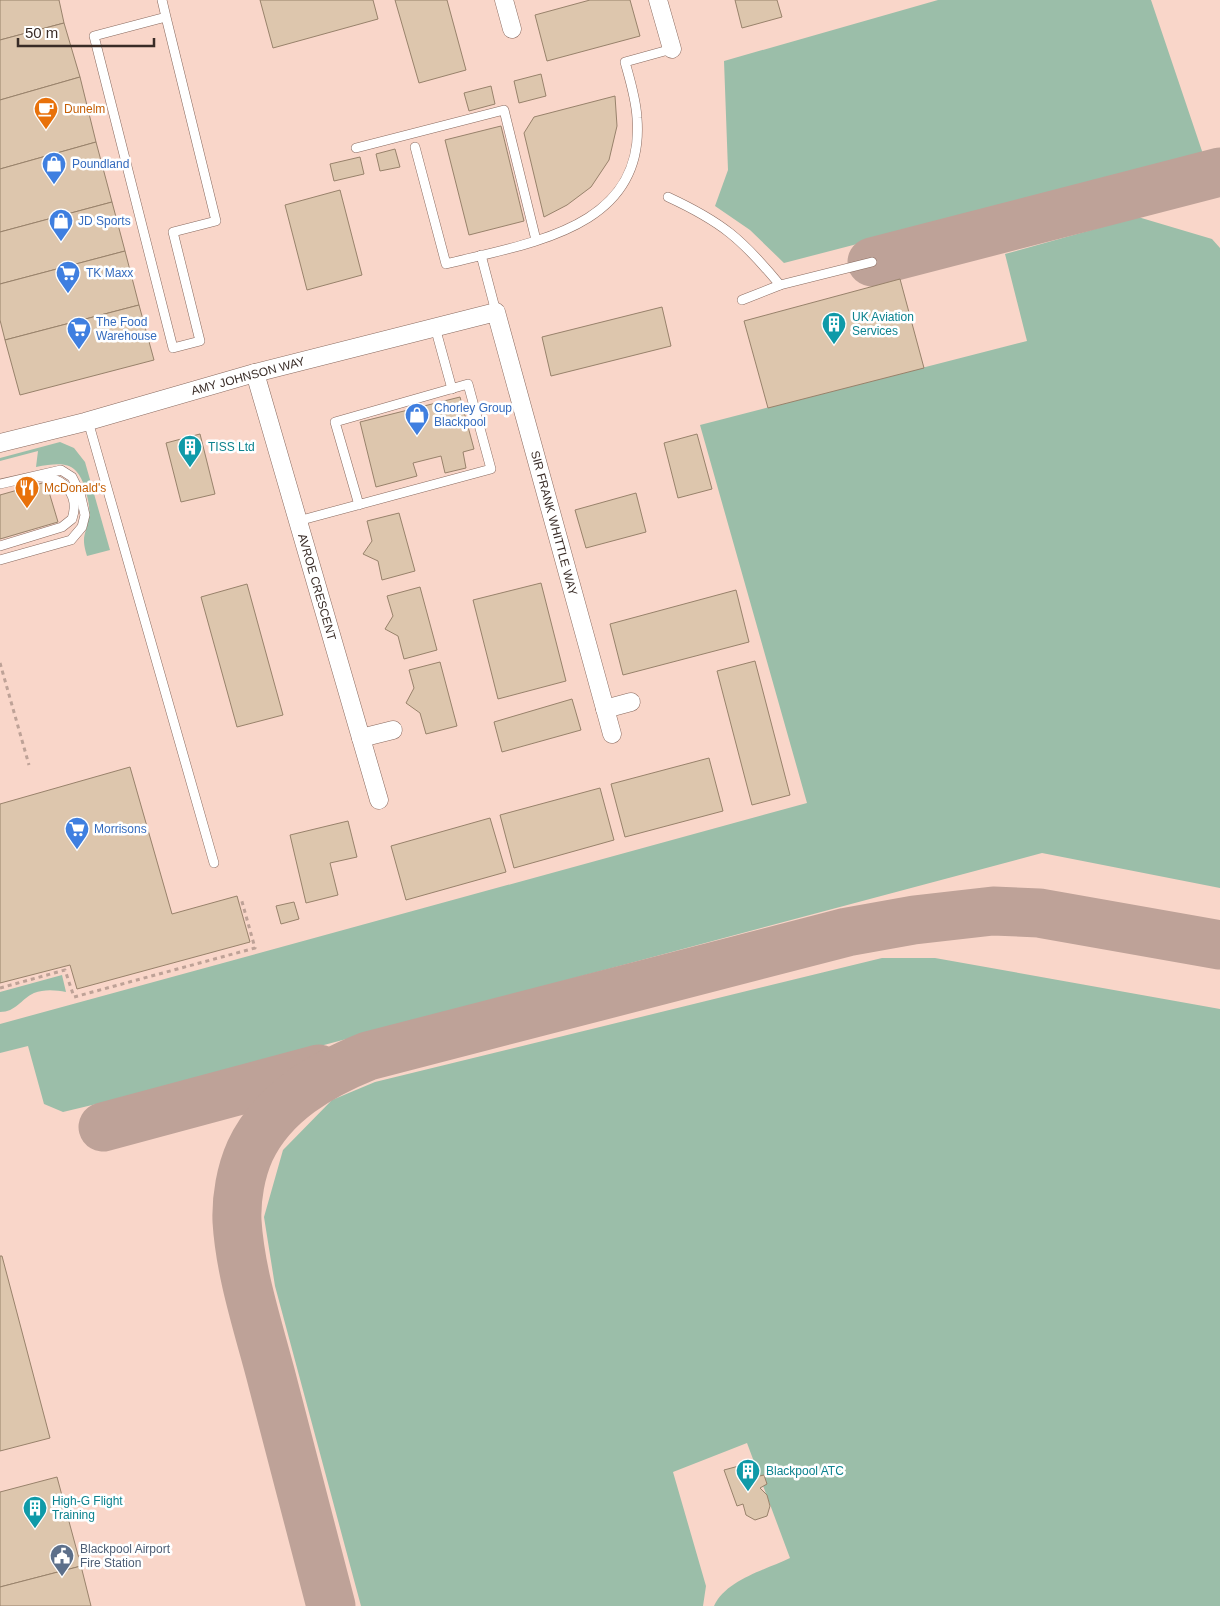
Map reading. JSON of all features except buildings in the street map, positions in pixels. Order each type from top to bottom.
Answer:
[{"type":"street","points":[[504,0],[512,29]]},
{"type":"street","points":[[658,0],[672,49]]},
{"type":"street","name":"AMY JOHNSON WAY","points":[[0,442],[88,421],[255,373],[496,312]]},
{"type":"street","name":"SIR FRANK WHITTLE WAY","points":[[496,312],[612,734]]},
{"type":"street","name":"AVROE CRESCENT","points":[[255,373],[379,800]]},
{"type":"street","points":[[605,709],[631,702]]},
{"type":"street","points":[[361,738],[393,730]]},
{"type":"lane","points":[[162,0],[216,221],[173,232],[200,341],[173,348],[94,36],[166,17]]},
{"type":"lane","points":[[415,147],[446,264],[536,240],[575,226],[595,215],[610,201],[632,164],[637,141],[635,104],[625,62],[672,49]]},
{"type":"lane","points":[[356,148],[504,110],[536,240]]},
{"type":"lane","points":[[668,197],[704,214],[729,230],[749,248],[780,285]]},
{"type":"lane","points":[[481,255],[496,312]]},
{"type":"lane","points":[[742,300],[780,285],[872,262]]},
{"type":"lane","points":[[436,327],[452,388]]},
{"type":"lane","points":[[298,521],[359,505],[491,469],[468,384],[335,422],[359,505]]},
{"type":"lane","points":[[88,421],[214,863]]},
{"type":"lane","points":[[0,484],[54,470],[61,470],[72,477],[80,493],[85,515],[82,528],[71,540],[0,560]]},
{"type":"lane","points":[[0,546],[62,527],[72,519],[74,506],[64,483],[51,477],[25,478]]},
{"type":"path","points":[[0,663],[28,765]]},
{"type":"path","points":[[0,988],[65,970],[74,997],[255,948],[241,898]]},
{"type":"green space","points":[[938,0],[1151,0],[1203,154],[784,263],[750,230],[715,206],[728,170],[724,61]]},
{"type":"green space","points":[[1138,217],[1212,239],[1220,248],[1220,888],[1042,853],[163,1088],[63,1112],[44,1104],[28,1046],[0,1053],[0,1024],[807,803],[700,425],[1027,341],[1005,254]]},
{"type":"green space","points":[[60,442],[74,448],[85,462],[110,550],[87,556],[84,538],[88,522],[89,504],[83,482],[74,469],[54,464],[36,467],[38,451],[0,461],[0,458]]},
{"type":"green space","points":[[882,958],[935,958],[1220,1009],[1220,1606],[714,1606],[727,1589],[747,1577],[790,1558],[747,1443],[673,1472],[706,1586],[703,1606],[361,1606],[275,1286],[264,1217],[283,1150],[332,1100],[375,1082]]},
{"type":"green space","points":[[62,975],[66,992],[50,990],[34,993],[14,1008],[0,1012],[0,992]]},
{"type":"taxiway","points":[[872,262],[1220,172]]},
{"type":"taxiway","points":[[331,1606],[250,1297],[237,1221],[240,1185],[250,1151],[272,1118],[300,1092],[316,1081],[368,1056],[847,932],[914,920],[993,911],[1039,913],[1220,945]]},
{"type":"taxiway","points":[[103,1127],[319,1069]]},
{"type":"place","name":"Dunelm","points":[[46,130]]},
{"type":"place","name":"Poundland","points":[[54,185]]},
{"type":"place","name":"JD Sports","points":[[61,242]]},
{"type":"place","name":"TK Maxx","points":[[68,294]]},
{"type":"place","name":"UK Aviation Services","points":[[834,345]]},
{"type":"place","name":"The Food Warehouse","points":[[79,350]]},
{"type":"place","name":"Chorley Group Blackpool","points":[[417,436]]},
{"type":"place","name":"TISS Ltd","points":[[190,468]]},
{"type":"place","name":"McDonald's","points":[[27,509]]},
{"type":"place","name":"Morrisons","points":[[77,850]]},
{"type":"place","name":"Blackpool ATC","points":[[748,1492]]},
{"type":"place","name":"High-G Flight Training","points":[[35,1529]]},
{"type":"place","name":"Blackpool Airport Fire Station","points":[[62,1577]]}]
